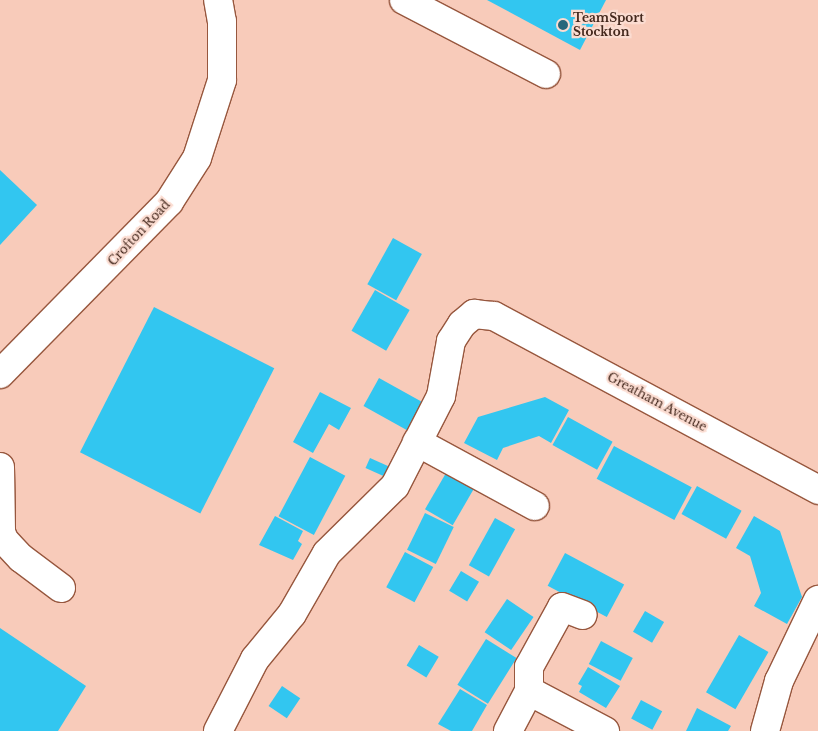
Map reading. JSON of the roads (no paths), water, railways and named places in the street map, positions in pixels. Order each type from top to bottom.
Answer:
[{"type":"street","name":"Crofton Road","points":[[0,374],[169,202],[197,158],[222,80],[222,22],[218,0]]},
{"type":"street","points":[[404,0],[546,74]]},
{"type":"street","name":"Greatham Avenue","points":[[417,442],[441,396],[451,341],[462,324],[474,314],[494,316],[818,490]]},
{"type":"street","points":[[218,731],[255,659],[292,614],[327,553],[395,486],[417,442],[535,506]]},
{"type":"street","points":[[1,482],[0,518],[4,540],[21,558],[61,588]]},
{"type":"street","points":[[765,731],[779,681],[818,600]]},
{"type":"street","points":[[508,731],[529,691],[529,667],[562,607],[583,615]]},
{"type":"street","points":[[529,691],[605,731]]},
{"type":"place","name":"TeamSport Stockton","points":[[563,25]]}]
